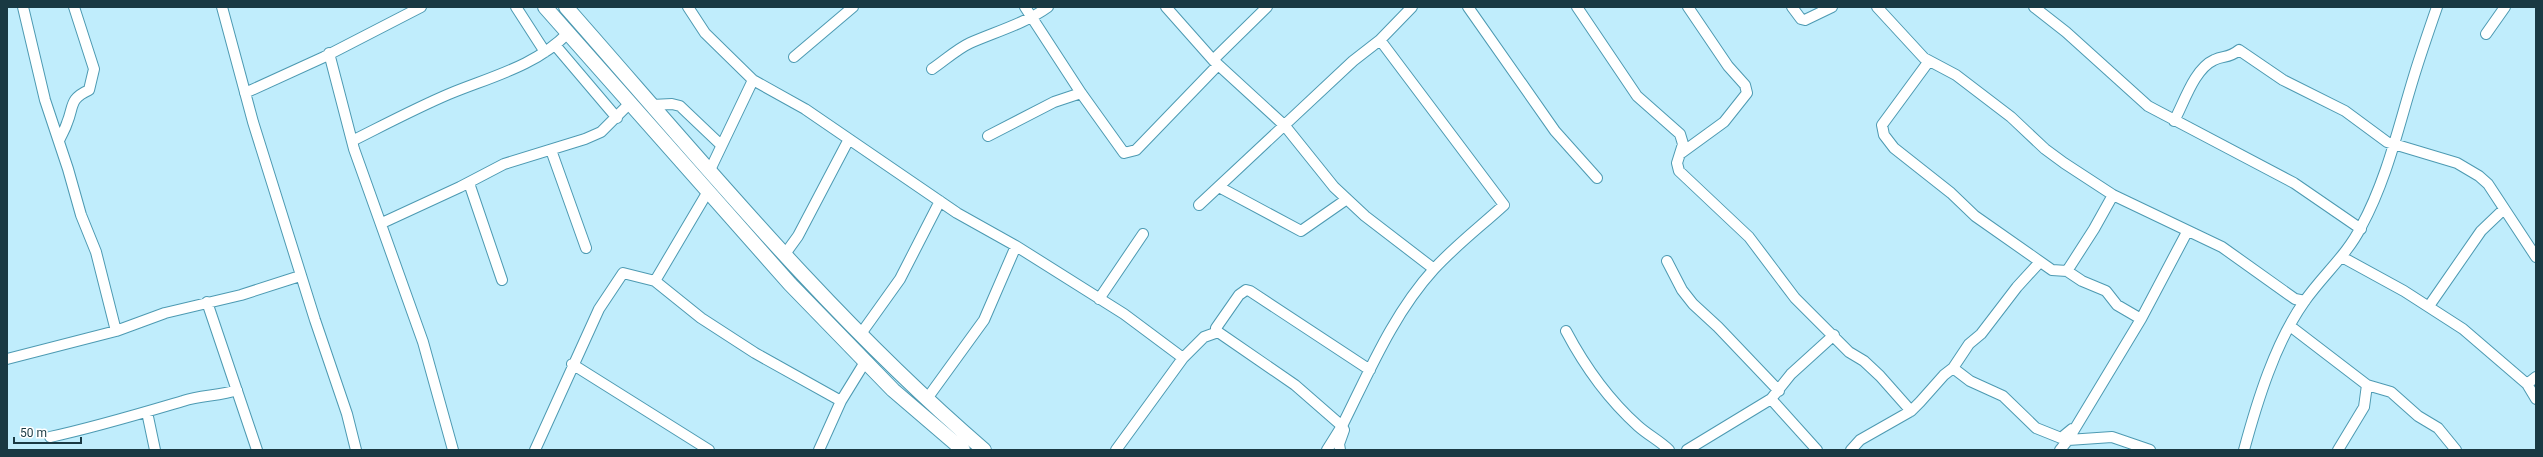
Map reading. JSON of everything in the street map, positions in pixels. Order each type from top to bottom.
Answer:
[{"type":"main road","points":[[545,7],[707,193],[865,362],[893,390],[962,450]]},
{"type":"main road","points":[[566,7],[785,254],[860,335],[926,400],[984,450]]},
{"type":"street","points":[[23,7],[45,100],[59,141],[81,216],[96,252],[116,331]]},
{"type":"street","points":[[59,141],[67,124],[71,104],[81,94],[89,90],[94,74],[74,7]]},
{"type":"street","points":[[222,7],[245,93],[300,276],[347,414],[356,450]]},
{"type":"street","points":[[245,93],[421,7]]},
{"type":"street","points":[[516,7],[545,52]]},
{"type":"street","points":[[688,7],[705,33],[753,80],[805,109],[940,201],[1016,246],[1099,299],[1145,329],[1183,358]]},
{"type":"street","points":[[794,57],[853,7]]},
{"type":"street","points":[[1025,7],[1081,93],[1124,152],[1132,153],[1267,7]]},
{"type":"street","points":[[932,69],[968,44],[1006,27],[1033,18],[1048,7]]},
{"type":"street","points":[[1166,7],[1216,62],[1285,126],[1334,187],[1434,269]]},
{"type":"street","points":[[1199,205],[1353,61],[1380,40],[1412,7]]},
{"type":"street","points":[[1468,7],[1555,131],[1597,178]]},
{"type":"street","points":[[1577,7],[1637,96],[1680,134],[1683,144],[1677,163],[1679,171],[1749,237],[1795,298],[1834,335],[1849,352],[1864,361],[1880,376],[1911,411]]},
{"type":"street","points":[[1680,154],[1724,122],[1747,94],[1745,85],[1728,66],[1688,7]]},
{"type":"street","points":[[1792,7],[1801,19],[1805,20],[1832,7]]},
{"type":"street","points":[[1877,7],[1909,44],[1930,61],[1956,75],[2011,117],[2045,149],[2113,195],[2235,255],[2300,300]]},
{"type":"street","points":[[2034,7],[2066,32],[2148,106],[2174,121],[2210,137],[2294,183],[2361,229]]},
{"type":"street","points":[[2244,450],[2277,351],[2298,311],[2300,300],[2342,257],[2361,229],[2375,200],[2396,142],[2414,76],[2437,7]]},
{"type":"street","points":[[2486,34],[2505,7]]},
{"type":"street","points":[[352,141],[448,95],[525,63],[545,52],[568,33]]},
{"type":"street","points":[[1327,450],[1342,426],[1380,348],[1404,309],[1434,269],[1504,205],[1504,202],[1380,40]]},
{"type":"street","points":[[555,45],[617,118]]},
{"type":"street","points":[[2174,121],[2196,77],[2204,68],[2213,60],[2226,59],[2239,50],[2283,80],[2345,111],[2396,142],[2468,168],[2488,184],[2536,257]]},
{"type":"street","points":[[329,53],[352,141],[423,342],[453,450]]},
{"type":"street","points":[[1930,61],[1884,120],[1881,128],[1884,135],[1894,148],[1916,168],[1951,194],[1975,216],[2026,250],[2039,263],[2052,270],[2067,271],[2082,281],[2106,291],[2117,305],[2141,320]]},
{"type":"street","points":[[710,170],[753,80]]},
{"type":"street","points":[[988,136],[1054,102],[1081,93]]},
{"type":"street","points":[[382,223],[469,183],[504,164],[551,150],[601,132],[617,118],[629,104]]},
{"type":"street","points":[[652,105],[672,104],[680,106],[721,145]]},
{"type":"street","points":[[785,254],[798,236],[849,139]]},
{"type":"street","points":[[551,150],[586,248]]},
{"type":"street","points":[[469,183],[502,280]]},
{"type":"street","points":[[1219,187],[1301,231],[1347,199]]},
{"type":"street","points":[[655,281],[707,193]]},
{"type":"street","points":[[2067,271],[2094,229],[2113,195]]},
{"type":"street","points":[[860,335],[900,279],[940,201]]},
{"type":"street","points":[[2430,306],[2481,231],[2504,209]]},
{"type":"street","points":[[2060,450],[2068,440],[2141,320],[2187,232]]},
{"type":"street","points":[[1099,299],[1143,234]]},
{"type":"street","points":[[926,400],[984,320],[1016,246]]},
{"type":"street","points":[[2342,257],[2430,306],[2463,329],[2527,384],[2536,399]]},
{"type":"street","points":[[1667,261],[1682,290],[1693,304],[1718,327],[1779,391]]},
{"type":"street","points":[[1851,450],[1860,440],[1911,411],[1944,375],[1953,368],[1969,344],[1981,334],[2016,287],[2039,263]]},
{"type":"street","points":[[535,450],[572,364],[599,309],[623,273],[655,281],[702,318],[755,353],[841,402]]},
{"type":"street","points":[[7,359],[116,331],[142,320],[207,302],[241,295],[300,276]]},
{"type":"street","points":[[1340,450],[1339,444],[1344,430],[1342,426],[1295,385],[1218,332],[1216,328],[1239,295],[1246,290],[1250,291],[1370,370]]},
{"type":"street","points":[[207,302],[238,390],[257,450]]},
{"type":"street","points":[[2290,326],[2367,385],[2391,392],[2418,416],[2438,428],[2452,449]]},
{"type":"street","points":[[1566,331],[1576,350],[1615,402],[1638,427],[1669,450]]},
{"type":"street","points":[[1116,450],[1183,358],[1204,337],[1218,332]]},
{"type":"street","points":[[1687,450],[1771,399],[1797,369],[1834,335]]},
{"type":"street","points":[[820,450],[841,402],[865,362]]},
{"type":"street","points":[[572,364],[709,450]]},
{"type":"street","points":[[1953,368],[1970,381],[2003,396],[2036,428],[2061,438],[2074,428]]},
{"type":"street","points":[[2527,384],[2536,377]]},
{"type":"street","points":[[2338,450],[2364,407],[2367,385]]},
{"type":"street","points":[[50,437],[147,412],[184,400],[223,395],[238,390]]},
{"type":"street","points":[[1771,399],[1817,450]]},
{"type":"street","points":[[147,412],[155,450]]},
{"type":"street","points":[[2068,440],[2112,437],[2150,450]]}]
